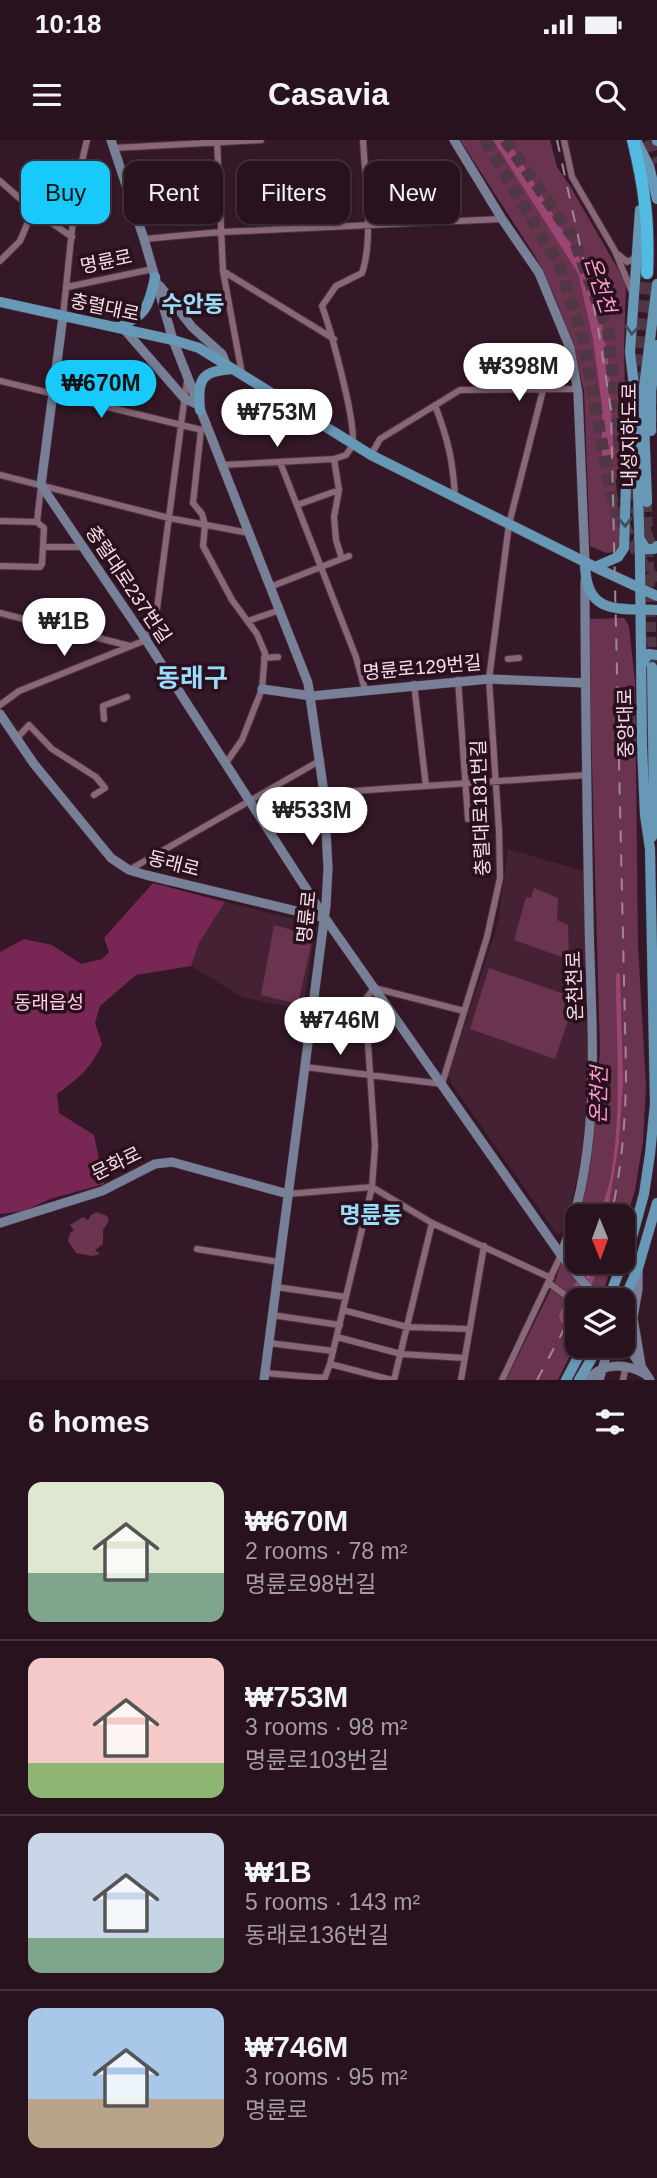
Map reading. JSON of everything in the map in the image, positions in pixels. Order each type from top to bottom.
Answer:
[{"type":"highway","points":[[634,140],[645,189],[648,218],[647,273]]},
{"type":"main road","name":"온천천로","points":[[454,140],[539,273],[570,348],[578,389],[590,567],[585,683],[592,1110],[581,1190],[563,1257]]},
{"type":"main road","points":[[634,140],[649,166],[657,199]]},
{"type":"main road","name":"중앙대로","points":[[613,1288],[631,1241],[644,1194],[651,1142],[655,1067],[650,849],[644,802],[646,668],[640,609],[635,394],[630,352],[639,256],[640,205],[634,168],[634,140]]},
{"type":"main road","name":"명륜로","points":[[113,144],[173,340],[199,407],[205,431],[222,465],[312,696],[321,760],[328,876],[325,918],[264,1376]]},
{"type":"main road","points":[[154,276],[146,309],[120,328],[184,398],[199,407]]},
{"type":"main road","points":[[154,276],[192,327],[222,354],[234,369]]},
{"type":"main road","name":"내성지하도로","points":[[657,284],[643,395],[650,501],[650,411],[657,345]]},
{"type":"main road","name":"충렬대로","points":[[0,302],[199,348],[371,455],[590,567],[657,596]]},
{"type":"main road","points":[[41,485],[64,316]]},
{"type":"main road","points":[[199,407],[199,389],[203,378],[215,371],[234,369]]},
{"type":"main road","points":[[637,463],[626,484],[624,548],[618,557],[590,567],[592,595],[607,608],[657,610]]},
{"type":"main road","name":"충렬대로237번길","points":[[41,485],[146,640],[325,918]]},
{"type":"main road","points":[[639,538],[646,549],[654,549],[657,546]]},
{"type":"main road","points":[[650,849],[654,802],[645,656],[652,653],[657,655]]},
{"type":"main road","name":"명륜로129번길","points":[[262,689],[312,696],[458,680],[585,683]]},
{"type":"main road","name":"동래로","points":[[1,718],[34,764],[111,858],[129,870],[325,918]]},
{"type":"main road","points":[[325,918],[563,1257],[588,1288]]},
{"type":"main road","name":"문화로","points":[[0,1223],[102,1192],[155,1164],[172,1162],[288,1194]]},
{"type":"main road","points":[[629,1288],[638,1268],[657,1203]]},
{"type":"main road","points":[[638,1268],[633,1318],[645,1373]]},
{"type":"main road","points":[[566,1380],[578,1358]]},
{"type":"main road","points":[[579,1380],[592,1358]]},
{"type":"main road","points":[[599,1380],[605,1358]]},
{"type":"main road","points":[[635,1358],[645,1373]]},
{"type":"main road","points":[[589,1380],[601,1369],[609,1366],[626,1366],[645,1373]]},
{"type":"street","points":[[64,316],[77,182],[87,140]]},
{"type":"street","points":[[113,144],[261,140]]},
{"type":"street","points":[[222,465],[334,459],[346,455],[353,444],[334,339],[322,303],[336,286],[362,273],[366,263],[363,140]]},
{"type":"street","points":[[564,140],[572,177],[615,251],[635,301]]},
{"type":"street","points":[[217,141],[223,271],[234,369]]},
{"type":"street","points":[[0,181],[21,199]]},
{"type":"street","points":[[144,239],[221,232],[502,219]]},
{"type":"street","points":[[0,261],[20,241],[27,224]]},
{"type":"street","points":[[53,224],[72,237]]},
{"type":"street","points":[[615,251],[627,262],[639,256]]},
{"type":"street","points":[[223,271],[334,339]]},
{"type":"street","name":"명륜로","points":[[67,287],[154,276]]},
{"type":"street","points":[[523,390],[527,370],[532,363],[548,354],[570,348]]},
{"type":"street","points":[[0,705],[14,694],[146,640],[156,616],[187,377]]},
{"type":"street","points":[[0,381],[205,431],[193,503],[202,514],[205,525],[203,546],[232,600],[262,643],[264,658],[262,689],[242,740],[226,763]]},
{"type":"street","points":[[371,455],[380,439],[460,390],[578,389]]},
{"type":"street","name":"충렬대로181번길","points":[[442,1084],[487,937],[500,878],[489,679],[509,524],[543,390]]},
{"type":"street","points":[[435,405],[453,460],[455,497]]},
{"type":"street","points":[[271,587],[345,558],[336,540],[334,517],[339,490],[334,459]]},
{"type":"street","points":[[280,462],[356,657],[365,690]]},
{"type":"street","points":[[0,475],[169,518],[249,533]]},
{"type":"street","points":[[37,522],[41,485]]},
{"type":"street","points":[[297,505],[339,490]]},
{"type":"street","points":[[0,521],[37,522],[44,528],[42,564],[36,569],[0,566]]},
{"type":"street","points":[[44,547],[83,547]]},
{"type":"street","points":[[248,621],[280,610]]},
{"type":"street","points":[[0,613],[131,646]]},
{"type":"street","points":[[264,658],[278,657]]},
{"type":"street","points":[[509,659],[519,657]]},
{"type":"street","points":[[458,680],[468,819]]},
{"type":"street","points":[[414,684],[426,786]]},
{"type":"street","points":[[1,693],[14,694]]},
{"type":"street","points":[[104,719],[103,706],[127,696]]},
{"type":"street","points":[[16,738],[29,725],[52,749],[96,777],[105,788],[94,795]]},
{"type":"street","points":[[129,870],[321,760]]},
{"type":"street","points":[[324,793],[587,775]]},
{"type":"street","points":[[264,1376],[324,1379],[330,1364],[372,1186],[375,1146],[365,1000],[374,988],[464,1010]]},
{"type":"street","points":[[305,1067],[442,1084]]},
{"type":"street","points":[[288,1194],[372,1186],[432,1223],[484,1246],[552,1283],[565,1294]]},
{"type":"street","points":[[330,1364],[393,1380],[432,1223]]},
{"type":"street","points":[[461,1380],[484,1246]]},
{"type":"street","points":[[197,1249],[279,1262]]},
{"type":"street","name":"온천천로","points":[[502,1380],[563,1257]]},
{"type":"street","points":[[276,1287],[346,1297]]},
{"type":"street","points":[[343,1310],[407,1327],[469,1329]]},
{"type":"street","points":[[272,1315],[340,1325]]},
{"type":"street","points":[[337,1337],[401,1354],[464,1358]]},
{"type":"street","points":[[269,1343],[333,1352]]},
{"type":"street","points":[[623,1380],[626,1366]]},
{"type":"shaded area","points":[[460,140],[550,140],[557,167],[626,283],[626,452],[616,480],[620,547],[616,552],[606,553],[590,546],[584,391],[571,339],[535,256]]},
{"type":"shaded area","name":"온천천","points":[[493,140],[508,140],[586,269],[602,324],[608,358],[614,455],[602,456],[602,406],[593,339],[578,273]]},
{"type":"shaded area","points":[[624,618],[629,626],[635,682],[638,945],[646,1086],[643,1142],[631,1204],[580,1204],[591,1148],[600,1052],[588,619]]},
{"type":"shaded area","points":[[508,849],[584,871],[588,1092],[582,1154],[573,1197],[571,1204],[565,1204],[565,1232],[557,1234],[451,1083],[449,1074],[498,923]]},
{"type":"shaded area","points":[[534,888],[558,898],[557,920],[568,925],[567,959],[514,940],[526,897],[531,898]]},
{"type":"shaded area","points":[[225,902],[297,920],[313,943],[303,1010],[242,997],[191,966],[199,943]]},
{"type":"shaded area","points":[[274,925],[299,932],[311,945],[298,1004],[261,995]]},
{"type":"shaded area","points":[[489,968],[576,998],[555,1059],[470,1029]]},
{"type":"shaded area","name":"온천천","points":[[616,974],[620,974],[623,1083],[619,1142],[609,1204],[603,1204],[610,1181],[618,1096]]},
{"type":"shaded area","points":[[97,1212],[107,1216],[109,1221],[103,1230],[103,1244],[95,1250],[100,1254],[92,1256],[76,1253],[68,1241],[74,1230],[70,1225],[83,1217],[88,1220]]},
{"type":"shaded area","points":[[565,1252],[565,1274],[609,1274],[604,1288],[565,1288],[565,1358],[569,1358],[558,1380],[506,1380],[555,1281]]},
{"type":"shaded area","points":[[580,1274],[596,1274],[590,1288],[573,1288]]},
{"type":"shaded area","points":[[565,1303],[565,1322],[561,1323],[559,1315]]},
{"type":"green space","name":"동래읍성","points":[[153,883],[225,902],[199,943],[191,966],[136,975],[100,1006],[95,1023],[102,1044],[94,1060],[71,1084],[57,1094],[59,1113],[94,1135],[104,1184],[50,1199],[24,1211],[0,1214],[0,952],[24,939],[52,945],[81,964],[102,959],[109,952],[104,938]]},
{"type":"tunnel","points":[[485,140],[561,269],[583,339],[613,503],[643,564],[657,582]]},
{"type":"tunnel","points":[[505,140],[573,237],[608,331],[620,445],[632,499],[657,554]]},
{"type":"tunnel","points":[[649,140],[657,163]]},
{"type":"tunnel","points":[[637,384],[647,273]]},
{"type":"tunnel","points":[[656,374],[657,433]]},
{"type":"tunnel","points":[[647,502],[652,662]]},
{"type":"railway","points":[[557,140],[598,327],[611,410],[626,1068],[623,1142],[613,1204]]},
{"type":"railway","points":[[584,1288],[589,1274]]},
{"type":"railway","points":[[537,1380],[565,1327]]},
{"type":"district","name":"수안동","points":[[193,304]]},
{"type":"district","name":"동래구","points":[[192,678]]},
{"type":"district","name":"명륜동","points":[[371,1215]]}]
